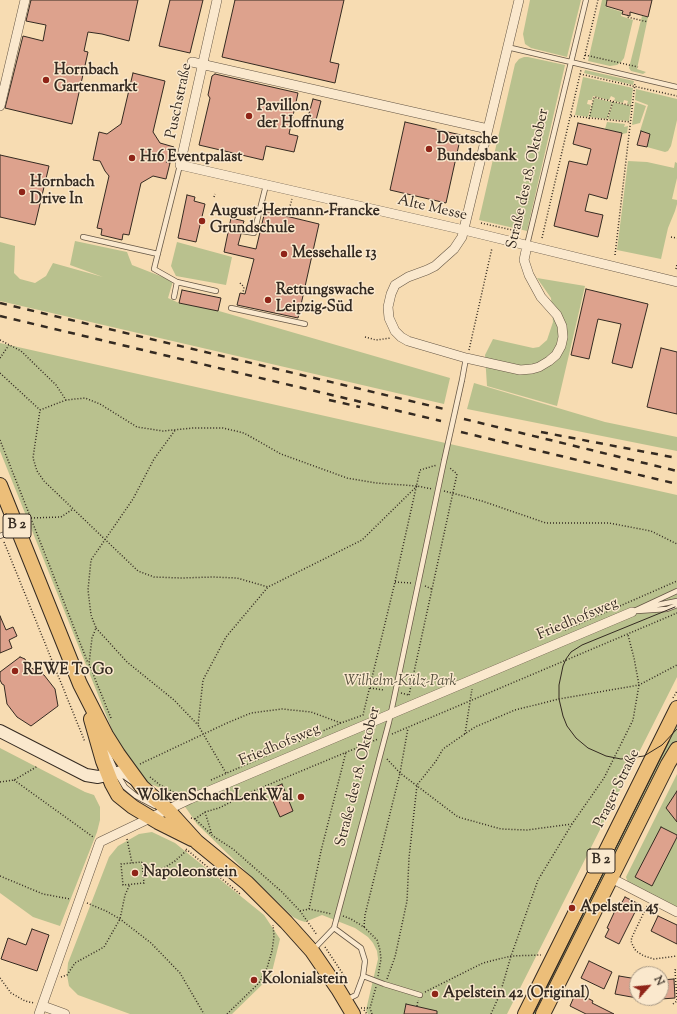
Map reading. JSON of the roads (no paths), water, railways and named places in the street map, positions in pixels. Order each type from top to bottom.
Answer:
[{"type":"main road","name":"B 2","points":[[0,485],[80,684],[113,772],[114,789],[122,800],[192,846],[224,863],[316,946],[350,998],[353,1014]]},
{"type":"main road","name":"B 2","points":[[80,684],[114,749],[143,779],[168,810],[192,846]]},
{"type":"main road","name":"Prager Straße","points":[[525,1014],[677,708]]},
{"type":"main road","points":[[0,731],[86,775],[96,777],[113,772],[126,773],[143,779]]},
{"type":"main road","points":[[113,772],[117,760],[114,749]]},
{"type":"main road","name":"B 2","points":[[543,1014],[668,764],[677,749]]},
{"type":"street","points":[[0,106],[25,0]]},
{"type":"street","name":"Puschstraße","points":[[180,165],[217,0]]},
{"type":"street","points":[[464,230],[518,0]]},
{"type":"street","points":[[192,62],[488,129]]},
{"type":"street","name":"Alte Messe","points":[[180,165],[464,230],[677,282]]},
{"type":"street","name":"Straße des 18. Oktober","points":[[464,230],[461,240],[443,259],[427,270],[408,277],[395,285],[388,307],[389,318],[398,334],[408,341],[466,358],[520,370],[532,370],[549,361],[556,355],[561,346],[563,337],[562,326],[557,315],[541,297],[528,274],[524,260],[527,246]]},
{"type":"street","name":"Friedhofsweg","points":[[41,1010],[100,842],[190,799],[632,612]]},
{"type":"street","points":[[611,878],[677,912]]},
{"type":"street","points":[[41,1010],[65,1014]]},
{"type":"lane","name":"Straße des 18. Oktober","points":[[527,246],[586,0]]},
{"type":"lane","points":[[507,47],[677,87]]},
{"type":"lane","name":"Puschstraße","points":[[177,282],[154,269],[180,165]]},
{"type":"lane","points":[[242,231],[254,233],[266,185]]},
{"type":"lane","points":[[83,237],[158,254]]},
{"type":"lane","points":[[174,298],[177,282],[216,292]]},
{"type":"lane","points":[[231,308],[305,324]]},
{"type":"lane","name":"Straße des 18. Oktober","points":[[334,928],[390,714],[466,358]]},
{"type":"lane","points":[[1,536],[18,529]]},
{"type":"lane","name":"Friedhofsweg","points":[[632,612],[677,591]]},
{"type":"lane","name":"Friedhofsweg","points":[[632,612],[677,600]]},
{"type":"lane","name":"Friedhofsweg","points":[[632,612],[664,609],[676,606]]},
{"type":"lane","points":[[113,772],[136,796],[153,805],[168,810]]},
{"type":"lane","points":[[316,946],[334,928],[361,948],[365,960],[363,976],[350,998]]},
{"type":"lane","points":[[363,976],[420,995]]},
{"type":"tram line","points":[[675,607],[582,645],[571,652],[563,666],[559,685],[559,699],[567,726],[576,738],[588,748],[606,756],[621,759],[644,756],[662,745],[677,729]]},
{"type":"tram line","points":[[533,1014],[669,741]]},
{"type":"railway","points":[[0,303],[444,409]]},
{"type":"railway","points":[[0,316],[441,421]]},
{"type":"railway","points":[[329,400],[360,407]]},
{"type":"railway","points":[[464,419],[677,471]]},
{"type":"railway","points":[[461,432],[677,484]]},
{"type":"railway","points":[[541,432],[677,458]]},
{"type":"place","name":"Hornbach Gartenmarkt","points":[[46,80]]},
{"type":"place","name":"Pavillon der Hoffnung","points":[[249,116]]},
{"type":"place","name":"Deutsche Bundesbank","points":[[429,149]]},
{"type":"place","name":"H16 Eventpalast","points":[[132,158]]},
{"type":"place","name":"Hornbach Drive In","points":[[22,192]]},
{"type":"place","name":"August-Hermann-Francke Grundschule","points":[[202,221]]},
{"type":"place","name":"Messehalle 13","points":[[284,254]]},
{"type":"place","name":"Rettungswache Leipzig-Süd","points":[[268,300]]},
{"type":"place","name":"REWE To Go","points":[[15,671]]},
{"type":"place","name":"WolkenSchachLenkWal","points":[[301,797]]},
{"type":"place","name":"Napoleonstein","points":[[135,873]]},
{"type":"place","name":"Apelstein 45","points":[[572,908]]},
{"type":"place","name":"Kolonialstein","points":[[254,980]]},
{"type":"place","name":"Apelstein 42 (Original)","points":[[435,994]]},
{"type":"park label","name":"Wilhelm-Külz-Park","points":[[400,682]]}]
